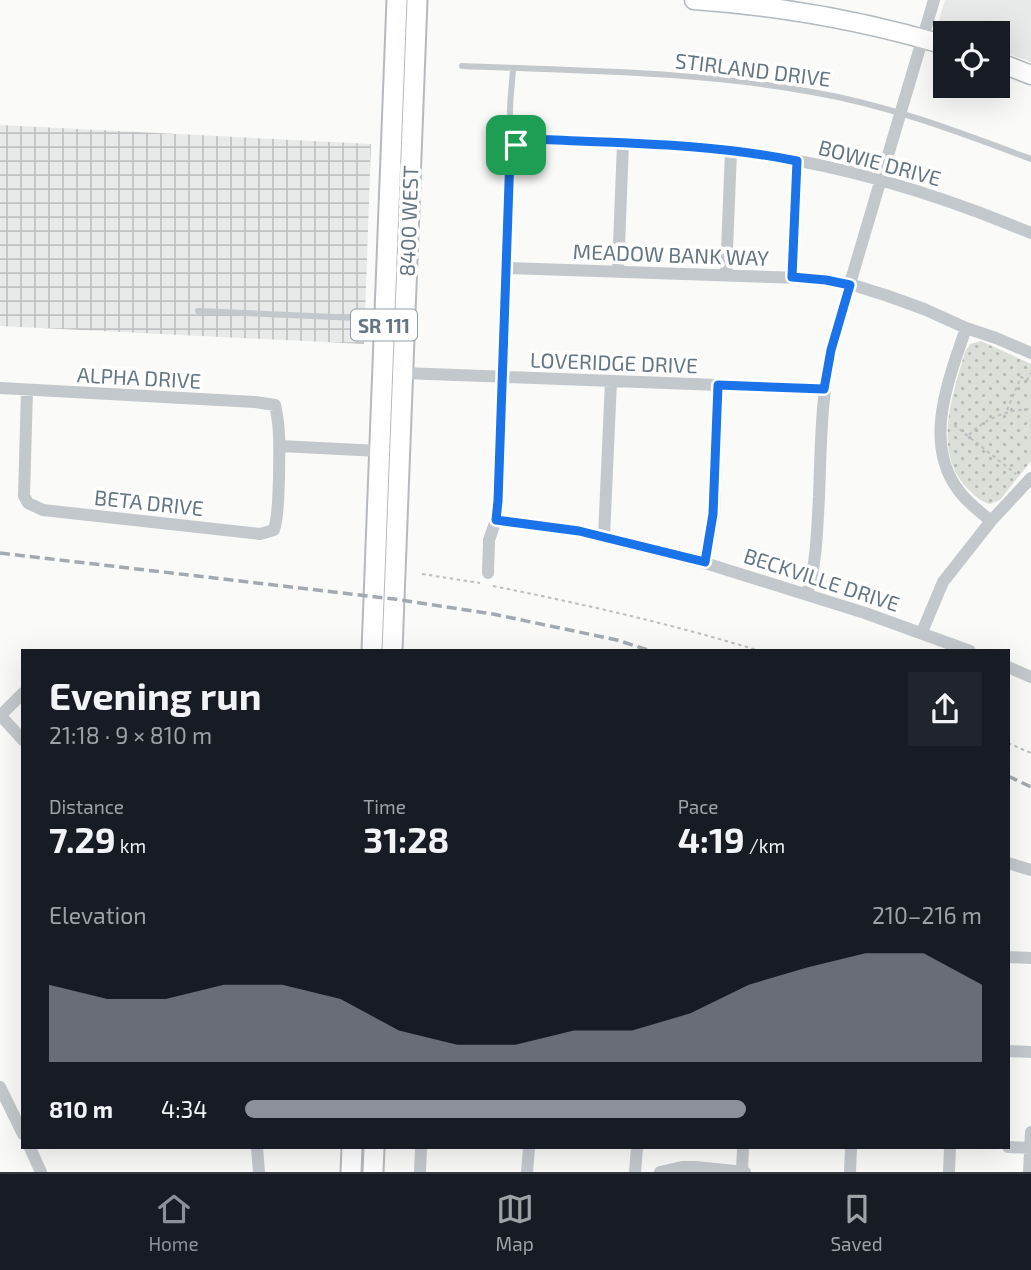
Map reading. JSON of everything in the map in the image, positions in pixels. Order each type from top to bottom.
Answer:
[{"type":"main road","name":"8400 WEST","points":[[392,649],[402,373],[394,320],[397,0]]},
{"type":"main road","name":"8400 WEST","points":[[372,649],[379,451],[394,320],[417,0]]},
{"type":"main road","points":[[351,1172],[352,1149]]},
{"type":"main road","points":[[373,1172],[374,1149]]},
{"type":"street","points":[[694,0],[733,1],[834,16],[933,41]]},
{"type":"street","points":[[807,594],[817,546],[824,389],[831,350],[934,0]]},
{"type":"street","points":[[1010,67],[1031,75]]},
{"type":"street","name":"BOWIE DRIVE","points":[[516,145],[529,139],[623,143],[731,151],[797,161],[881,180],[961,205],[1031,233]]},
{"type":"street","points":[[618,271],[623,143]]},
{"type":"street","points":[[487,580],[489,540],[496,520],[510,154],[516,145]]},
{"type":"street","points":[[726,275],[731,151]]},
{"type":"street","points":[[792,277],[797,161]]},
{"type":"street","name":"MEADOW BANK WAY","points":[[506,268],[826,280],[869,289],[1031,353]]},
{"type":"street","points":[[966,328],[945,393],[941,416],[942,452],[947,471],[959,492],[991,521]]},
{"type":"street","name":"LOVERIDGE DRIVE","points":[[402,373],[824,389]]},
{"type":"street","points":[[604,537],[611,381]]},
{"type":"street","points":[[705,562],[713,514],[718,385]]},
{"type":"street","name":"ALPHA DRIVE","points":[[0,388],[275,405],[280,424],[280,446]]},
{"type":"street","name":"BETA DRIVE","points":[[27,390],[24,495],[28,503],[43,510],[260,534],[274,530],[277,520],[280,446]]},
{"type":"street","points":[[280,446],[379,451]]},
{"type":"street","points":[[922,632],[943,582],[991,521],[1031,478]]},
{"type":"street","name":"BECKVILLE DRIVE","points":[[496,520],[557,527],[705,562],[922,632],[965,649]]},
{"type":"street","points":[[1010,668],[1031,677]]},
{"type":"street","points":[[21,695],[0,716],[21,738]]},
{"type":"street","points":[[1010,864],[1031,870]]},
{"type":"street","points":[[1010,957],[1031,958]]},
{"type":"street","points":[[1010,1051],[1031,1052]]},
{"type":"street","points":[[0,1087],[21,1130]]},
{"type":"street","points":[[1029,1172],[1031,1132]]},
{"type":"street","points":[[1010,1147],[1030,1148]]},
{"type":"street","points":[[30,1149],[41,1172]]},
{"type":"street","points":[[257,1149],[259,1172]]},
{"type":"street","points":[[420,1172],[421,1149]]},
{"type":"street","points":[[527,1172],[529,1149]]},
{"type":"street","points":[[635,1172],[636,1149]]},
{"type":"street","points":[[660,1172],[695,1167],[743,1172],[743,1149]]},
{"type":"street","points":[[850,1172],[851,1149]]},
{"type":"street","points":[[949,1172],[950,1149]]},
{"type":"lane","name":"STIRLAND DRIVE","points":[[461,66],[676,75],[743,81],[814,92],[934,123],[1031,159]]},
{"type":"lane","points":[[513,68],[510,130],[516,145]]},
{"type":"lane","points":[[198,311],[394,320]]},
{"type":"path","points":[[1007,412],[1021,377],[1027,380],[1031,373]]},
{"type":"path","points":[[969,436],[997,415],[1031,409]]},
{"type":"path","points":[[953,424],[1016,474]]},
{"type":"path","points":[[422,574],[487,580],[677,627],[753,649]]},
{"type":"path","points":[[1010,744],[1031,753]]},
{"type":"shaded area","points":[[945,0],[1031,0],[1031,62],[1010,54],[1010,21],[939,20]]},
{"type":"shaded area","points":[[0,125],[371,144],[364,344],[0,326]]},
{"type":"shaded area","points":[[981,341],[1031,364],[1031,461],[1000,500],[990,504],[975,496],[957,474],[950,458],[948,440],[951,404],[965,352],[970,344]]},
{"type":"railway","points":[[0,553],[394,599],[493,614],[617,640],[645,649]]},
{"type":"railway","points":[[1010,777],[1031,787]]},
{"type":"route","points":[[529,139],[679,146],[797,161],[792,277],[850,285],[827,366],[824,389],[718,385],[713,514],[705,562],[579,531],[496,520],[510,154],[516,145],[529,139]]}]
